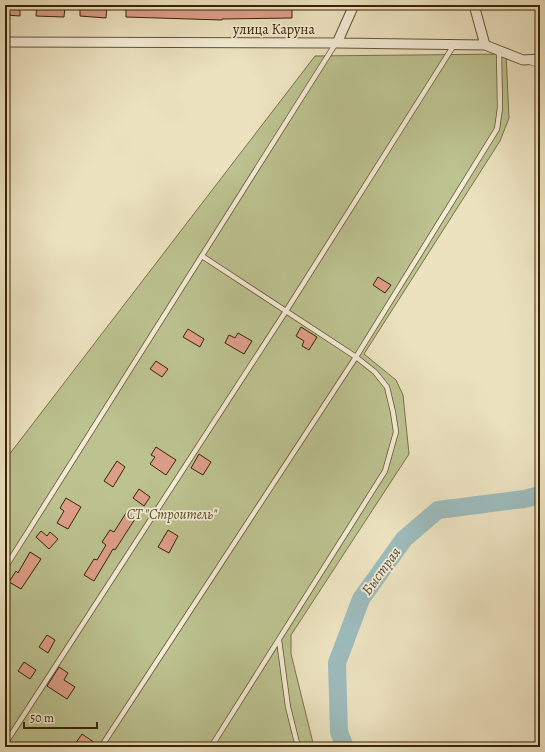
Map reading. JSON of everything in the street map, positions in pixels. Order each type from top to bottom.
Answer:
[{"type":"street","points":[[337,43],[354,5]]},
{"type":"street","points":[[474,5],[485,45]]},
{"type":"street","name":"улица Каруна","points":[[5,42],[485,45],[523,60],[540,59]]},
{"type":"lane","points":[[5,568],[337,43]]},
{"type":"lane","points":[[5,744],[286,311],[454,45]]},
{"type":"lane","points":[[101,747],[356,357],[497,129],[500,108],[499,51]]},
{"type":"lane","points":[[523,60],[540,65]]},
{"type":"lane","points":[[202,256],[356,357],[375,372],[387,388],[396,432],[385,471],[280,640],[211,747]]},
{"type":"lane","points":[[280,640],[288,707],[298,747]]},
{"type":"green space","name":"СТ \"Строитель\"","points":[[506,54],[509,118],[500,141],[364,354],[396,380],[403,395],[409,454],[291,635],[291,654],[314,747],[5,747],[5,460],[315,56]]},
{"type":"building","points":[[5,5],[20,5],[20,16],[5,15]]},
{"type":"building","points":[[37,5],[65,5],[64,17],[36,16]]},
{"type":"building","points":[[80,5],[107,5],[106,18],[80,16]]},
{"type":"building","points":[[126,5],[292,5],[292,18],[222,20],[126,17]]},
{"type":"building","points":[[378,277],[391,285],[385,293],[373,285]]},
{"type":"building","points":[[301,327],[317,337],[309,350],[302,346],[304,341],[296,336]]},
{"type":"building","points":[[188,329],[204,339],[200,347],[183,337]]},
{"type":"building","points":[[238,333],[252,341],[244,354],[225,343],[229,335],[235,338]]},
{"type":"building","points":[[156,361],[168,369],[162,377],[150,369]]},
{"type":"building","points":[[156,447],[176,460],[166,475],[150,464],[155,457],[151,455]]},
{"type":"building","points":[[199,454],[211,462],[203,475],[191,468]]},
{"type":"building","points":[[117,461],[125,467],[113,487],[104,481]]},
{"type":"building","points":[[139,489],[150,497],[144,506],[133,498]]},
{"type":"building","points":[[66,498],[81,507],[68,529],[57,523],[64,511],[60,508]]},
{"type":"building","points":[[126,513],[135,519],[115,550],[113,549],[94,581],[84,575],[94,559],[97,560],[106,545],[102,542],[110,530],[114,532]]},
{"type":"building","points":[[168,530],[178,536],[169,553],[158,547]]},
{"type":"building","points":[[41,531],[47,536],[50,532],[58,539],[49,549],[36,537]]},
{"type":"building","points":[[30,552],[41,559],[21,589],[9,582],[16,571],[18,573]]},
{"type":"building","points":[[47,635],[55,640],[48,653],[39,647]]},
{"type":"building","points":[[24,662],[36,670],[30,679],[18,671]]},
{"type":"building","points":[[59,667],[68,673],[64,680],[75,687],[67,699],[47,686]]},
{"type":"building","points":[[82,734],[98,745],[97,747],[73,747]]},
{"type":"waterway","name":"Быстрая","points":[[345,747],[339,732],[337,663],[361,599],[404,539],[438,510],[524,499],[540,495]]}]
